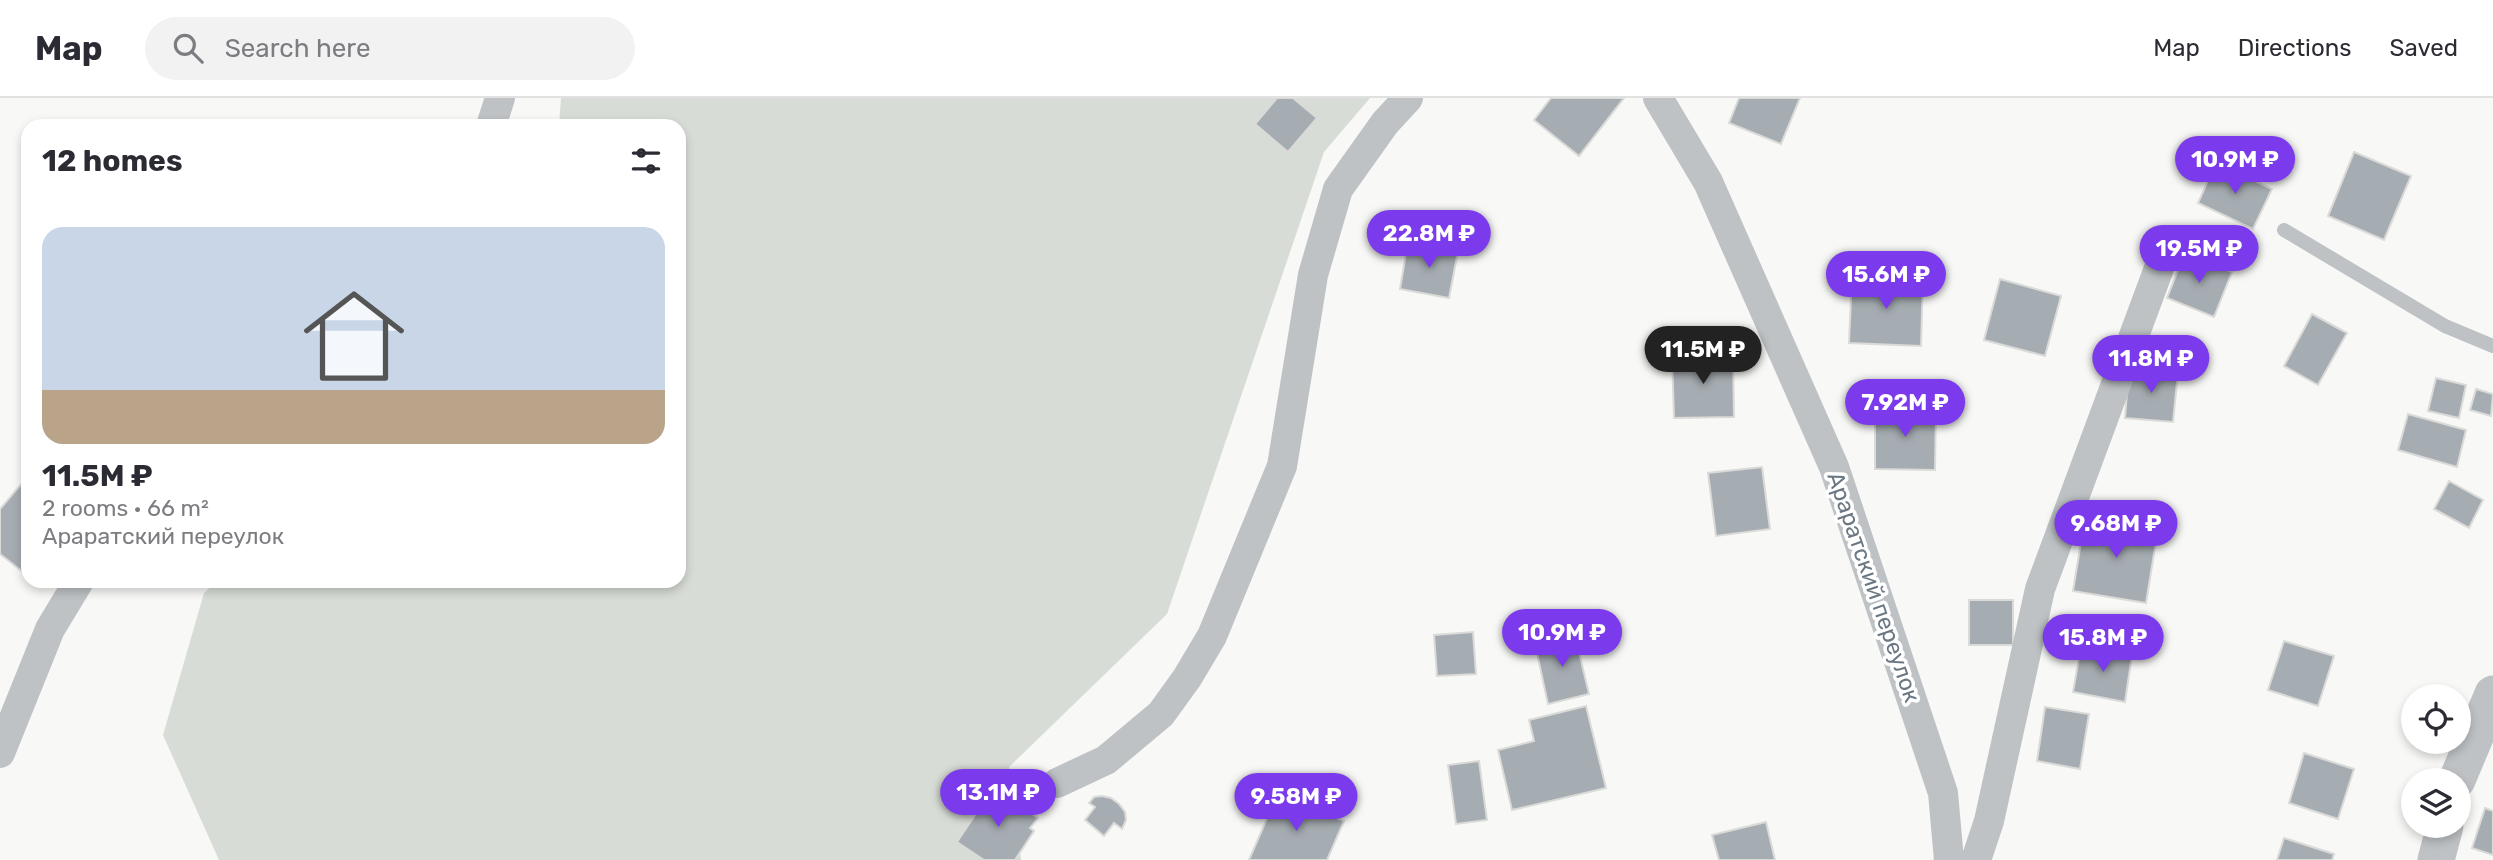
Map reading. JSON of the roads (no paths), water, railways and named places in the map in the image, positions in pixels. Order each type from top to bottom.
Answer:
[{"type":"street","points":[[493,119],[500,98]]},
{"type":"street","points":[[1057,783],[1106,760],[1161,714],[1212,636],[1282,466],[1313,275],[1338,189],[1385,123],[1408,98]]},
{"type":"street","name":"Араратский переулок","points":[[1658,98],[1708,182],[1834,467],[1943,793],[1949,860]]},
{"type":"street","points":[[1976,860],[1989,821],[2040,589],[2168,244]]},
{"type":"street","points":[[0,753],[9,705],[75,588]]},
{"type":"street","points":[[2463,768],[2493,694]]},
{"type":"street","points":[[2436,860],[2442,838]]},
{"type":"lane","points":[[2284,230],[2445,326],[2493,346]]}]
